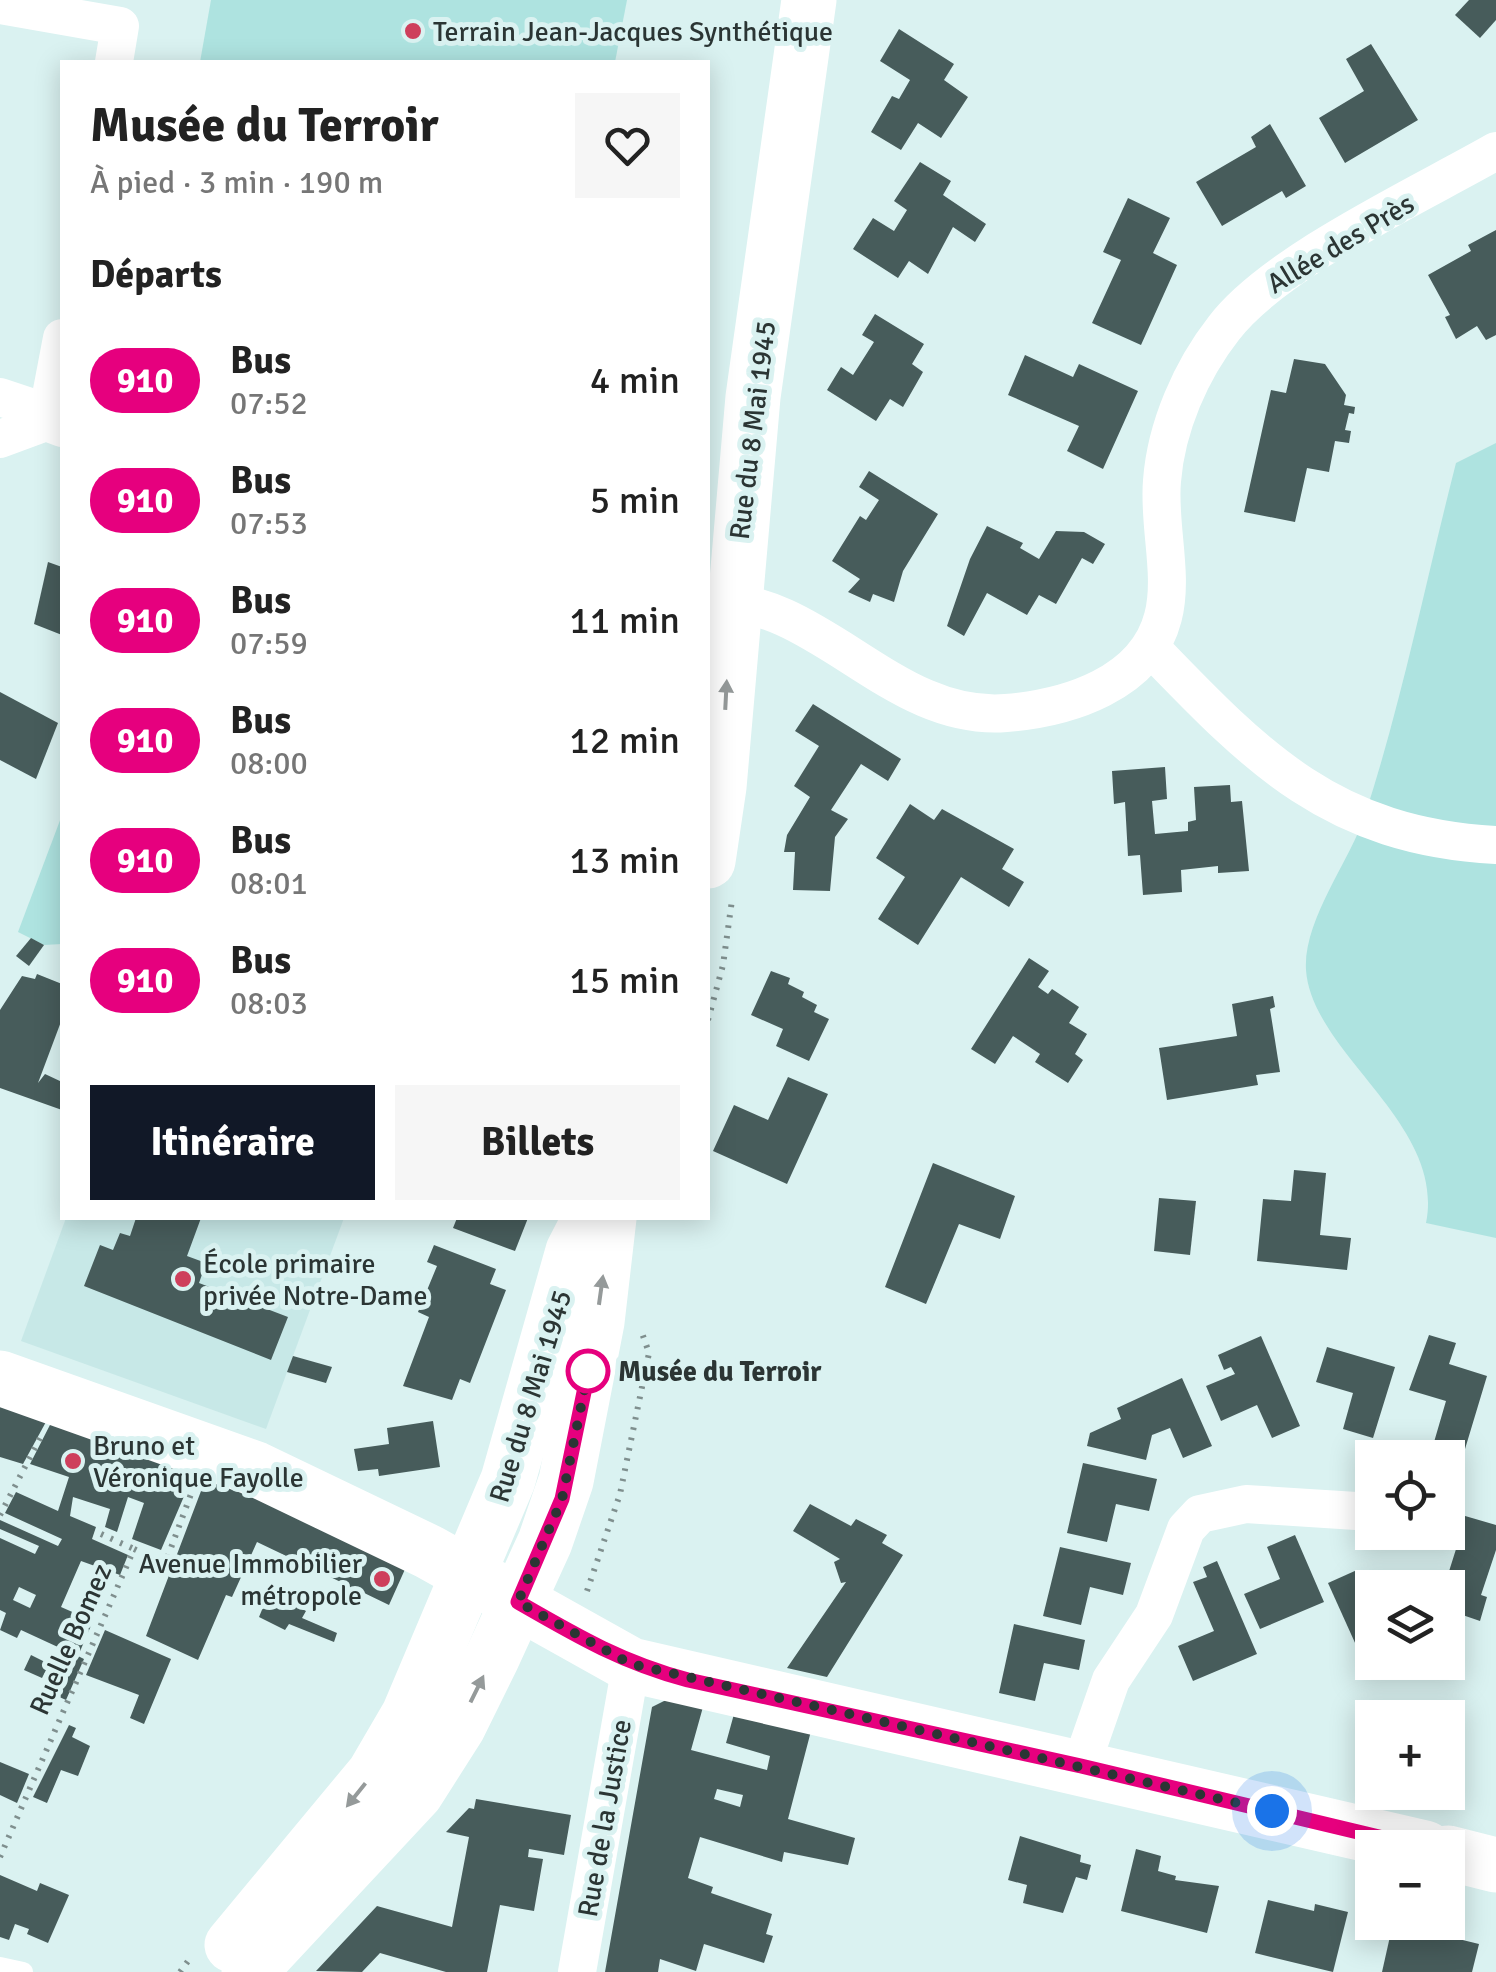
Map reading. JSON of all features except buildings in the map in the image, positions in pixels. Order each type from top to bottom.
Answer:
[{"type":"main road","name":"Rue du 8 Mai 1945","points":[[710,489],[782,0]]},
{"type":"main road","name":"Rue du 8 Mai 1945","points":[[710,845],[721,759],[720,600],[809,0]]},
{"type":"main road","name":"Rue du 8 Mai 1945","points":[[213,1972],[387,1755],[470,1574],[508,1480],[572,1251],[589,1220]]},
{"type":"main road","name":"Rue du 8 Mai 1945","points":[[268,1964],[431,1774],[518,1602],[566,1481],[597,1322],[609,1220]]},
{"type":"main road","points":[[0,1378],[208,1450],[470,1574],[631,1664],[1355,1832]]},
{"type":"main road","points":[[1465,1857],[1496,1864]]},
{"type":"street","points":[[0,5],[120,26],[114,60]]},
{"type":"street","name":"Allée des Près","points":[[1151,648],[1164,615],[1162,477],[1170,441],[1191,379],[1224,327],[1258,293],[1300,264],[1496,151]]},
{"type":"street","points":[[52,421],[60,355]]},
{"type":"street","points":[[0,397],[52,421]]},
{"type":"street","points":[[0,439],[52,421]]},
{"type":"street","points":[[720,600],[776,610],[905,688],[965,712],[1051,705],[1098,691],[1131,670],[1151,648],[1234,734],[1317,797],[1389,828],[1458,843],[1496,845]]},
{"type":"street","points":[[1081,1766],[1111,1680],[1154,1615],[1179,1545],[1200,1514],[1246,1504],[1355,1511]]},
{"type":"street","name":"Rue de la Justice","points":[[577,1972],[631,1664]]},
{"type":"lane","points":[[0,1967],[23,1972]]},
{"type":"path","points":[[0,1515],[52,1416],[70,1422],[76,1405]]},
{"type":"path","name":"Ruelle Bomez","points":[[101,1534],[164,1564],[208,1450]]},
{"type":"path","name":"Ruelle Bomez","points":[[0,1857],[134,1549]]},
{"type":"shaded area","name":"Terrain Jean-Jacques Synthétique","points":[[211,0],[627,0],[615,60],[200,60]]},
{"type":"shaded area","points":[[1496,443],[1496,1238],[1426,1223],[1427,1187],[1417,1153],[1398,1121],[1330,1031],[1314,1001],[1306,970],[1307,951],[1319,911],[1358,833],[1378,772],[1456,463]]},
{"type":"shaded area","points":[[60,820],[60,944],[44,945],[18,932]]},
{"type":"shaded area","name":"École primaire privée Notre-Dame","points":[[65,1220],[343,1220],[266,1429],[21,1341]]},
{"type":"bus line","name":"910","points":[[590,1363],[562,1499],[518,1602],[595,1648],[631,1664],[688,1680],[1081,1766],[1355,1831]]},
{"type":"place","name":"Terrain Jean-Jacques Synthétique","points":[[413,31]]},
{"type":"place","name":"École primaire privée Notre-Dame","points":[[183,1279]]},
{"type":"place","name":"Musée du Terroir","points":[[588,1371]]},
{"type":"place","name":"Bruno et Véronique Fayolle","points":[[73,1461]]},
{"type":"place","name":"Avenue Immobilier métropole","points":[[382,1579]]},
{"type":"route","points":[[588,1371],[590,1363],[562,1499],[518,1602],[595,1648],[631,1664],[688,1680],[1272,1811]]}]
